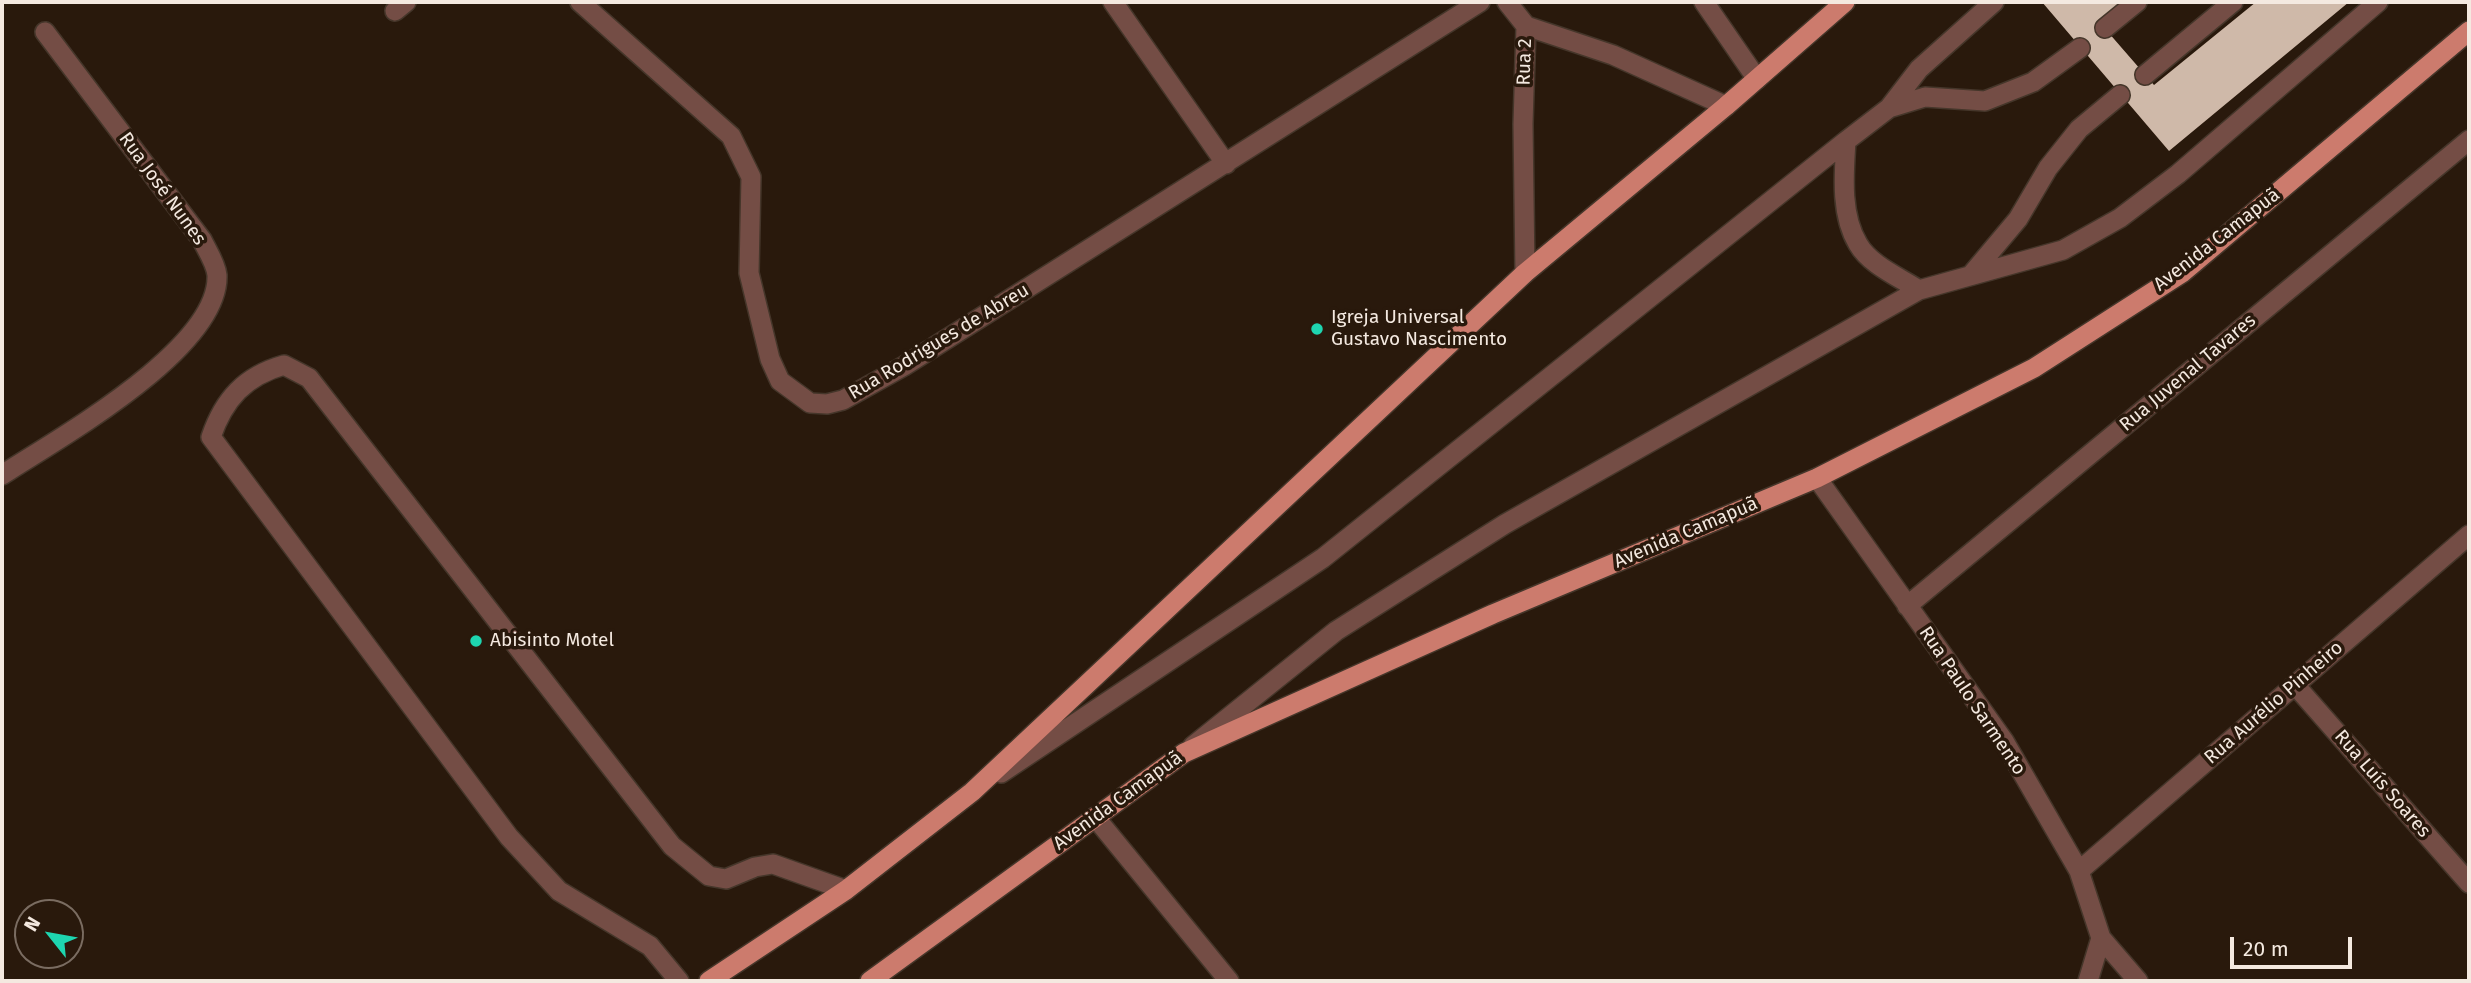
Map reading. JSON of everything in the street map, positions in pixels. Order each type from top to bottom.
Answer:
[{"type":"main road","points":[[709,981],[846,890],[972,792],[1525,273],[1726,106],[1845,2]]},
{"type":"main road","name":"Avenida Camapuã","points":[[871,981],[1184,753],[1493,614],[1817,478],[2034,368],[2182,273],[2469,30]]},
{"type":"street","name":"Rua Rodrigues de Abreu","points":[[580,2],[730,136],[751,177],[749,273],[770,359],[780,381],[810,403],[827,404],[843,400],[904,366],[1480,2]]},
{"type":"street","points":[[1113,2],[1226,164]]},
{"type":"street","points":[[1507,2],[1526,26]]},
{"type":"street","points":[[1704,2],[1757,79]]},
{"type":"street","points":[[972,792],[1323,558],[1889,108],[1919,69],[1994,2]]},
{"type":"street","points":[[2105,28],[2137,2]]},
{"type":"street","points":[[2145,75],[2234,2]]},
{"type":"street","points":[[1184,753],[1336,631],[1505,524],[1919,290],[2063,250],[2120,218],[2178,174],[2378,2]]},
{"type":"street","name":"Rua 2","points":[[1525,273],[1523,124],[1526,26],[1613,55],[1726,106]]},
{"type":"street","name":"Rua José Nunes","points":[[2,475],[159,368],[185,341],[215,293],[217,272],[202,240],[45,32]]},
{"type":"street","points":[[1889,108],[1925,97],[1985,101],[2033,82],[2080,48]]},
{"type":"street","points":[[1971,275],[2018,219],[2048,168],[2079,129],[2120,95]]},
{"type":"street","name":"Rua Juvenal Tavares","points":[[1907,606],[2469,140]]},
{"type":"street","points":[[1846,141],[1843,187],[1858,244],[1877,264],[1919,290]]},
{"type":"street","points":[[679,981],[650,946],[559,891],[509,837],[211,437],[220,412],[230,396],[260,372],[284,365],[309,378],[672,846],[709,876],[726,879],[755,867],[773,864],[846,890]]},
{"type":"street","name":"Rua Paulo Sarmento","points":[[1817,478],[2004,741],[2079,870],[2101,938],[2138,981]]},
{"type":"street","name":"Rua Aurélio Pinheiro","points":[[2079,870],[2469,536]]},
{"type":"street","name":"Rua Luís Soares","points":[[2295,685],[2469,883]]},
{"type":"street","points":[[1095,817],[1229,981]]},
{"type":"street","points":[[2088,981],[2101,938]]},
{"type":"building","points":[[2042,2],[2128,2],[2101,24],[2154,85],[2256,2],[2349,2],[2169,151]]},
{"type":"place","name":"Igreja Universal Gustavo Nascimento","points":[[1317,329]]},
{"type":"place","name":"Abisinto Motel","points":[[476,641]]}]
